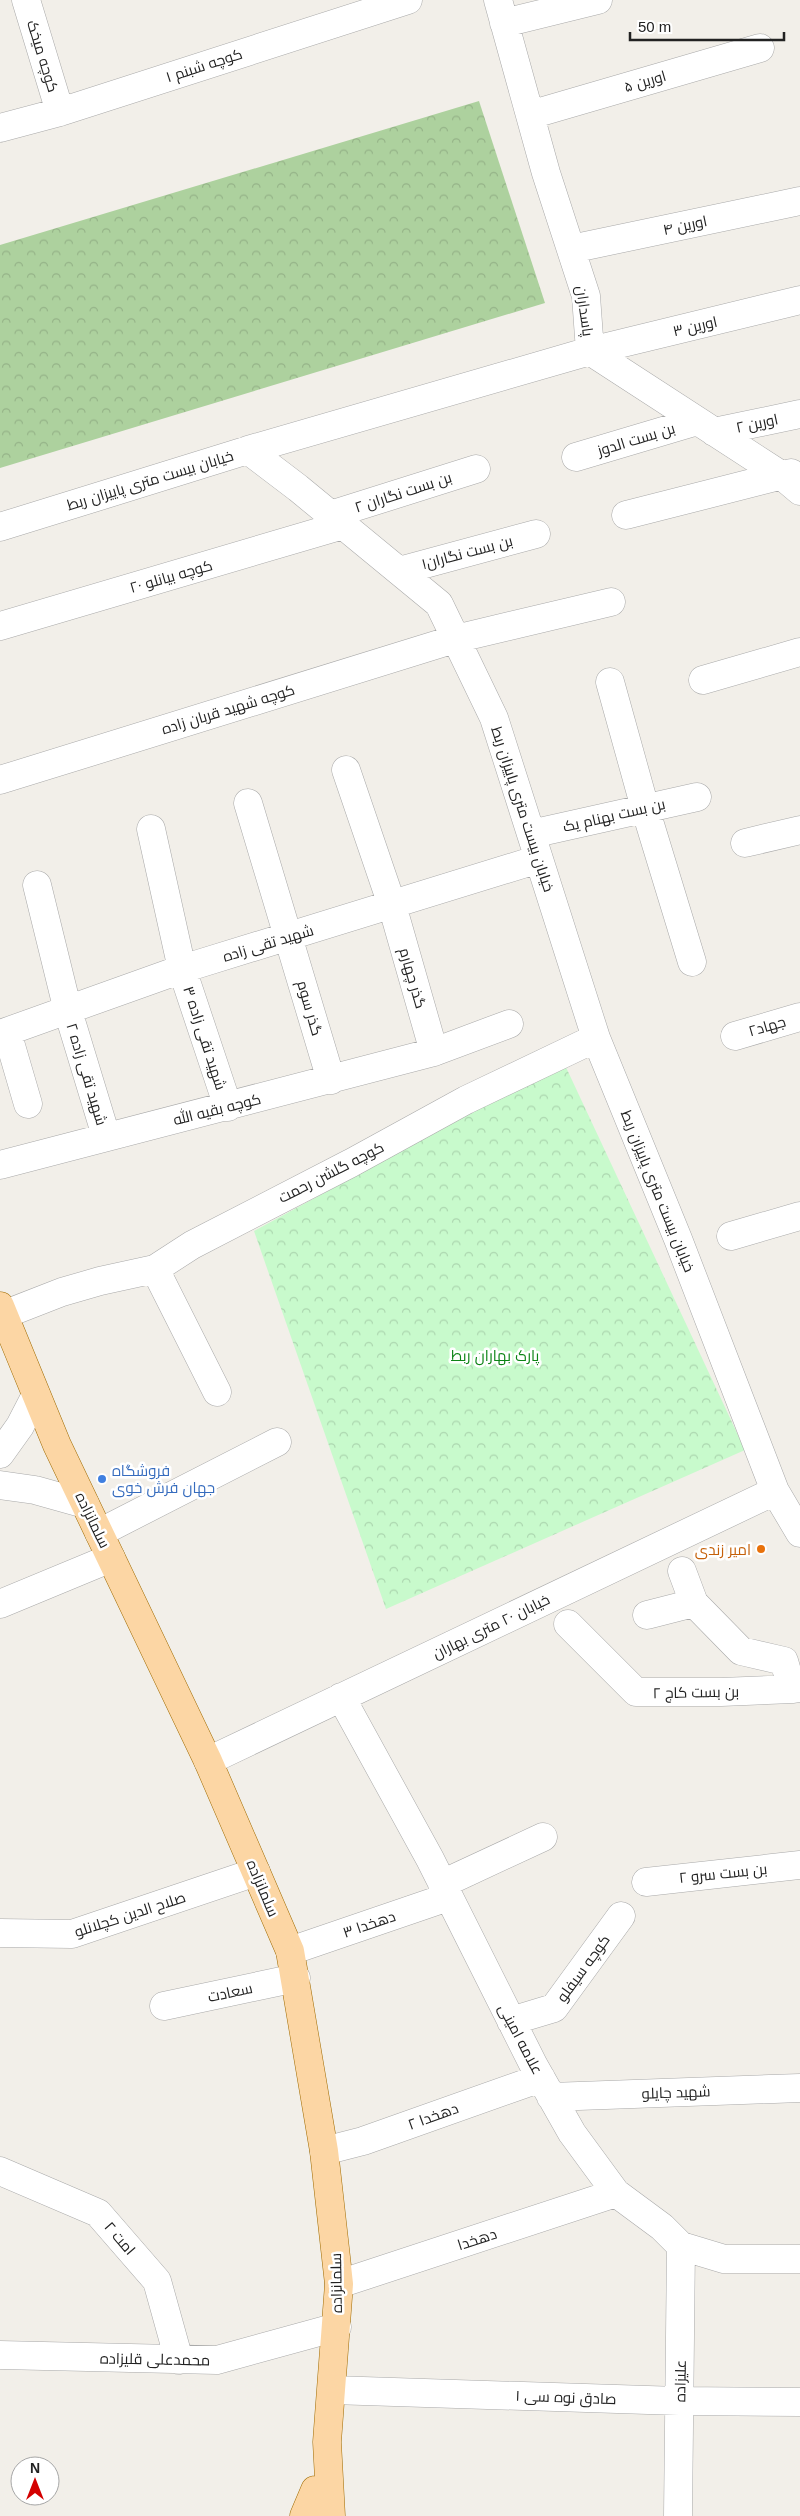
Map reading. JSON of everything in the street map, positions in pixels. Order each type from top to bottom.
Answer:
[{"type":"main road","name":"سلمانزاده","points":[[2,1310],[36,1395],[85,1504],[208,1761],[290,1950],[324,2151],[339,2284],[327,2442],[326,2506],[304,2516]]},
{"type":"street","name":"کوچه میخک","points":[[26,0],[60,112]]},
{"type":"street","name":"کوچه شبنم ۱","points":[[0,128],[60,112],[408,0]]},
{"type":"street","points":[[501,12],[598,0]]},
{"type":"street","name":"پاسداران","points":[[501,12],[570,249],[586,296],[590,351],[705,426],[794,479]]},
{"type":"street","name":"اورین ۵","points":[[530,115],[760,48]]},
{"type":"street","name":"اورین ۴","points":[[570,249],[800,201]]},
{"type":"street","name":"اورین ۳","points":[[248,450],[590,351],[800,300]]},
{"type":"street","name":"اورین ۲","points":[[705,426],[800,414]]},
{"type":"street","name":"بن بست الدوز","points":[[576,457],[705,426]]},
{"type":"street","name":"خیابان بیست متری پاییزان ربط","points":[[0,527],[248,450],[439,604],[494,718],[596,1038],[678,1239],[775,1490],[800,1533]]},
{"type":"street","name":"بن بست نگاران ۲","points":[[336,520],[476,469]]},
{"type":"street","points":[[626,515],[794,479]]},
{"type":"street","name":"کوچه بیانلو ۲۰","points":[[0,626],[336,520]]},
{"type":"street","name":"بن بست نگاران۱","points":[[399,571],[536,534]]},
{"type":"street","name":"کوچه شهید قربان زاده","points":[[0,780],[456,639],[611,602]]},
{"type":"street","points":[[703,680],[800,652]]},
{"type":"street","points":[[610,682],[645,808],[692,962]]},
{"type":"street","name":"گذر چهارم","points":[[346,770],[392,904],[434,1052]]},
{"type":"street","name":"بن بست بهنام یک","points":[[535,847],[645,808],[698,797]]},
{"type":"street","name":"گذر سوم","points":[[248,803],[290,936],[331,1080]]},
{"type":"street","name":"شهید تقی زاده ۳","points":[[151,829],[182,969],[228,1107]]},
{"type":"street","points":[[744,843],[800,830]]},
{"type":"street","name":"شهید تقی زاده","points":[[4,1033],[182,969],[392,904],[535,847]]},
{"type":"street","name":"شهید تقی زاده ۲","points":[[37,885],[68,1011],[106,1136]]},
{"type":"street","name":"جهاد۲","points":[[735,1036],[800,1017]]},
{"type":"street","name":"کوچه بقیه الله","points":[[0,1164],[228,1107],[434,1052],[510,1024]]},
{"type":"street","points":[[4,1033],[28,1104]]},
{"type":"street","name":"کوچه گلشن رحمت","points":[[2,1310],[100,1281],[155,1269],[192,1245],[351,1163],[466,1100],[596,1038]]},
{"type":"street","points":[[730,1236],[800,1216]]},
{"type":"street","points":[[155,1269],[217,1392]]},
{"type":"street","points":[[0,1454],[20,1426],[36,1395]]},
{"type":"street","points":[[99,1533],[277,1442]]},
{"type":"street","points":[[0,1485],[35,1490],[85,1504]]},
{"type":"street","name":"خیابان ۲۰ متری بهاران","points":[[208,1761],[775,1490]]},
{"type":"street","points":[[0,1604],[111,1558]]},
{"type":"street","points":[[682,1571],[694,1603],[741,1651],[784,1661],[796,1688]]},
{"type":"street","points":[[647,1615],[694,1603]]},
{"type":"street","name":"بن بست کاج ۲","points":[[568,1624],[636,1692],[721,1692],[796,1688]]},
{"type":"street","name":"علامه امینی","points":[[341,1697],[445,1890],[546,2087],[572,2133],[616,2193],[662,2227],[681,2246],[724,2259],[800,2258]]},
{"type":"street","name":"دهخدا ۳","points":[[290,1950],[445,1890],[543,1837]]},
{"type":"street","name":"بن بست سرو ۲","points":[[646,1882],[800,1865]]},
{"type":"street","name":"صلاح الدین کچلانلو","points":[[0,1933],[72,1934],[256,1872]]},
{"type":"street","name":"کوچه سیفلو","points":[[511,2021],[554,2008],[621,1916]]},
{"type":"street","name":"سعادت","points":[[164,2006],[296,1978]]},
{"type":"street","name":"دهخدا ۲","points":[[324,2151],[546,2087]]},
{"type":"street","name":"شهید چایلو","points":[[546,2087],[800,2088]]},
{"type":"street","name":"امت ۲","points":[[0,2171],[98,2213],[158,2281],[179,2360]]},
{"type":"street","name":"دهخدا","points":[[339,2284],[616,2193]]},
{"type":"street","name":"علیزاده","points":[[678,2516],[681,2246]]},
{"type":"street","name":"محمدعلی قلیزاده","points":[[0,2355],[218,2360],[337,2327]]},
{"type":"street","name":"صادق نوه سی ۱","points":[[332,2390],[680,2401],[800,2402]]},
{"type":"green space","points":[[479,101],[545,303],[0,468],[0,245]]},
{"type":"green space","name":"پارک بهاران ربط","points":[[564,1063],[745,1450],[386,1609],[254,1231]]},
{"type":"place","name":"فروشگاه جهان فرش خوی","points":[[102,1479]]},
{"type":"place","name":"امیر زندی","points":[[761,1549]]}]
